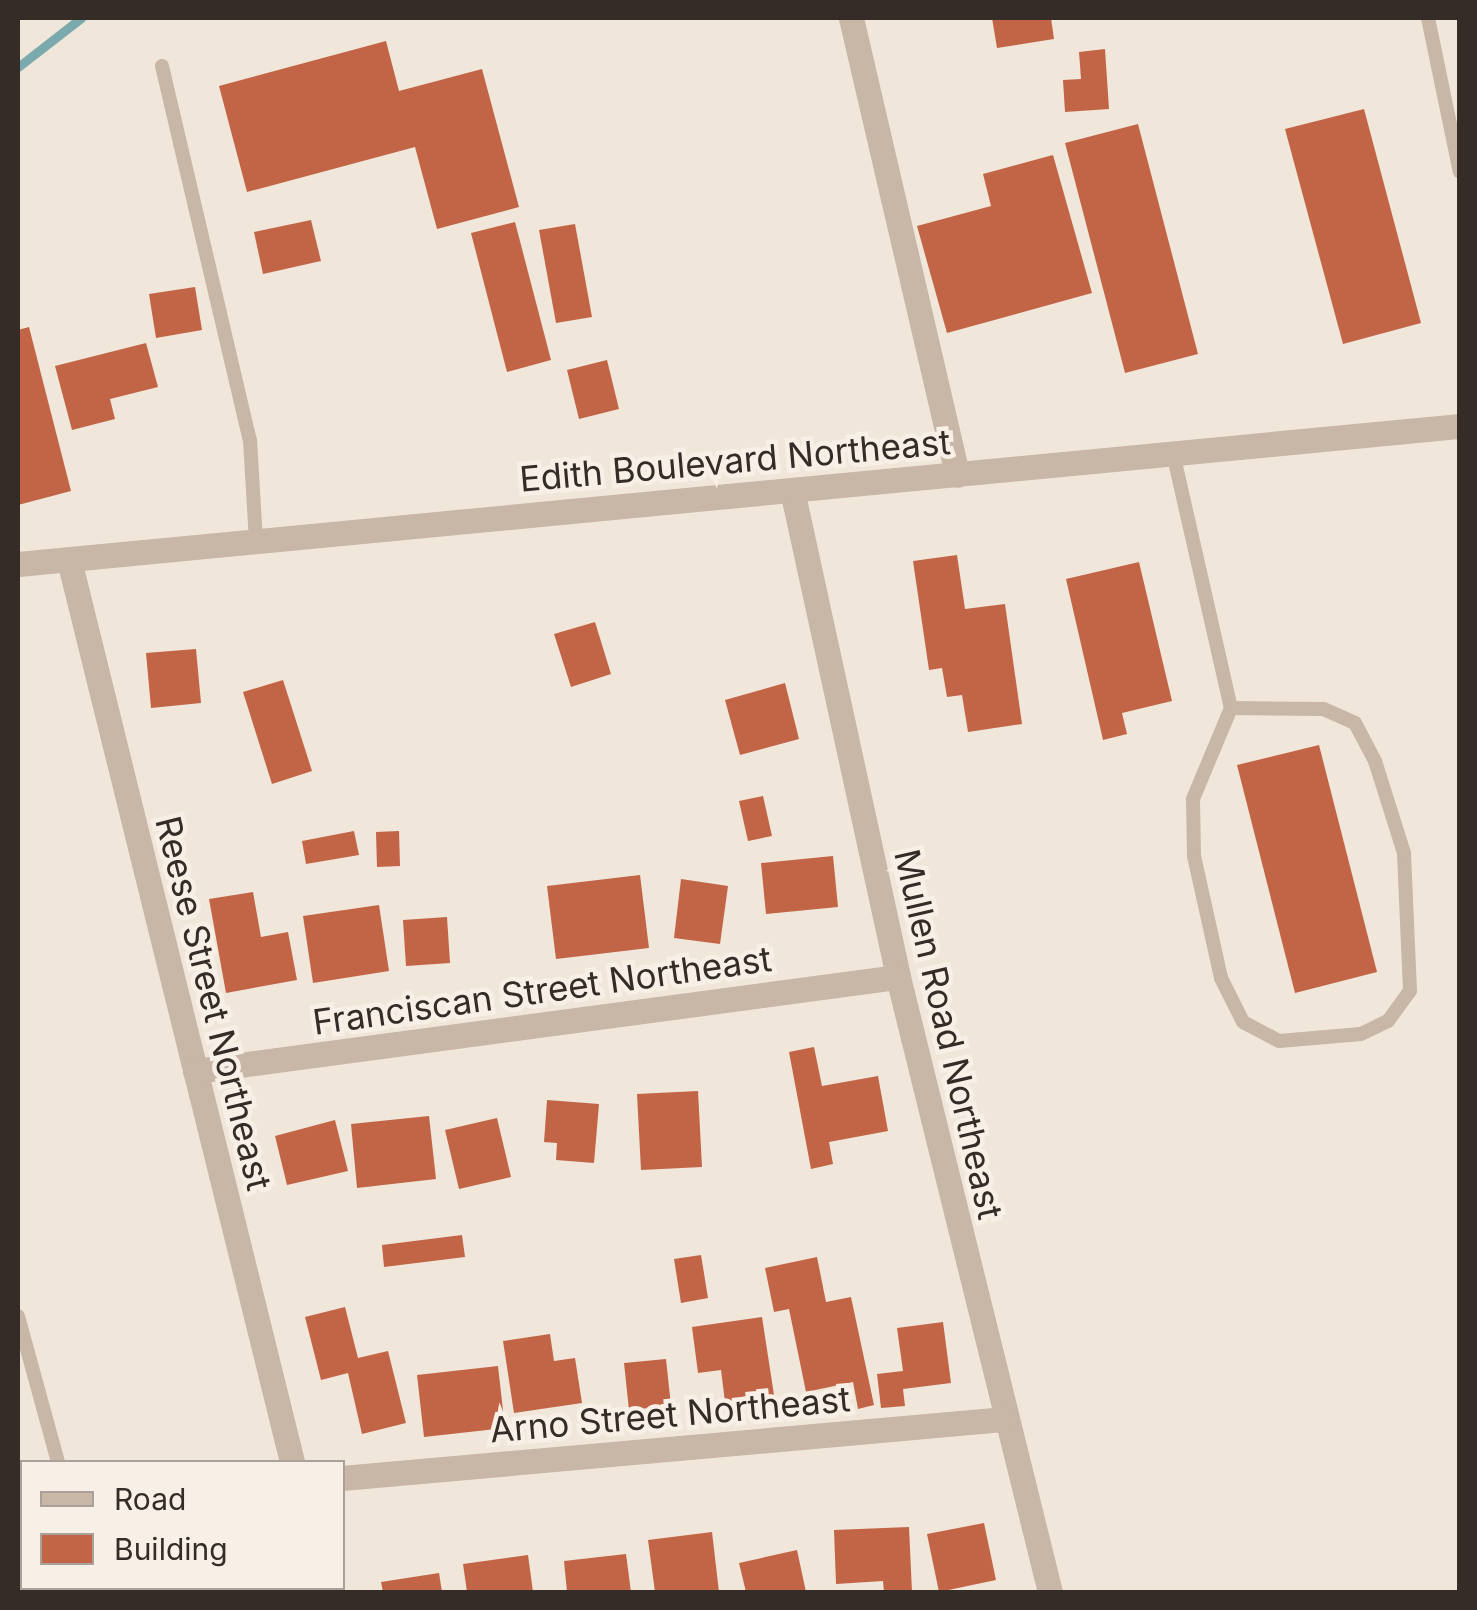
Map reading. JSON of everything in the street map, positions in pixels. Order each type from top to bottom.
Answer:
[{"type":"street","points":[[852,18],[956,475]]},
{"type":"street","name":"Edith Boulevard Northeast","points":[[18,564],[1460,426]]},
{"type":"street","name":"Mullen Road Northeast","points":[[792,490],[898,977],[1050,1592]]},
{"type":"street","name":"Reese Street Northeast","points":[[69,560],[292,1460]]},
{"type":"street","name":"Franciscan Street Northeast","points":[[195,1071],[898,977]]},
{"type":"street","name":"Arno Street Northeast","points":[[345,1478],[1005,1419]]},
{"type":"lane","points":[[1428,18],[1460,172]]},
{"type":"lane","points":[[162,66],[250,440],[256,540]]},
{"type":"lane","points":[[1173,453],[1231,708],[1194,799],[1194,856],[1221,978],[1244,1022],[1278,1041],[1362,1034],[1388,1021],[1410,991],[1404,853],[1376,761],[1354,723],[1324,709],[1231,708]]},
{"type":"lane","points":[[18,1316],[57,1460]]},
{"type":"building","points":[[992,18],[1051,18],[1054,39],[997,48]]},
{"type":"building","points":[[386,41],[399,91],[482,69],[519,207],[437,229],[415,147],[247,192],[219,86]]},
{"type":"building","points":[[1105,49],[1109,109],[1065,112],[1063,80],[1081,79],[1079,52]]},
{"type":"building","points":[[1364,109],[1421,323],[1343,344],[1285,129]]},
{"type":"building","points":[[1138,124],[1198,354],[1125,373],[1065,143]]},
{"type":"building","points":[[1053,155],[1092,293],[947,333],[917,226],[991,206],[983,174]]},
{"type":"building","points":[[311,220],[321,261],[263,274],[254,232]]},
{"type":"building","points":[[515,222],[551,360],[507,372],[471,233]]},
{"type":"building","points":[[575,224],[592,317],[556,323],[539,230]]},
{"type":"building","points":[[195,287],[202,330],[156,338],[149,294]]},
{"type":"building","points":[[29,327],[71,491],[18,505],[18,330]]},
{"type":"building","points":[[146,343],[158,387],[110,399],[115,419],[72,430],[55,366]]},
{"type":"building","points":[[607,360],[619,409],[579,419],[567,370]]},
{"type":"building","points":[[957,555],[965,609],[1005,604],[1022,724],[968,732],[962,695],[947,697],[942,668],[929,670],[913,561]]},
{"type":"building","points":[[1139,562],[1172,701],[1122,713],[1127,734],[1103,740],[1066,579]]},
{"type":"building","points":[[595,622],[611,674],[571,687],[554,634]]},
{"type":"building","points":[[196,649],[201,703],[151,708],[146,653]]},
{"type":"building","points":[[283,680],[312,771],[272,784],[243,692]]},
{"type":"building","points":[[785,683],[799,739],[740,755],[725,700]]},
{"type":"building","points":[[1319,745],[1377,972],[1295,993],[1237,765]]},
{"type":"building","points":[[763,796],[772,836],[748,841],[739,801]]},
{"type":"building","points":[[354,831],[359,855],[306,864],[302,841]]},
{"type":"building","points":[[399,831],[400,866],[377,867],[376,832]]},
{"type":"building","points":[[833,856],[838,907],[766,914],[761,863]]},
{"type":"building","points":[[640,875],[649,948],[556,959],[547,886]]},
{"type":"building","points":[[681,879],[728,886],[720,944],[674,938]]},
{"type":"building","points":[[253,892],[261,937],[288,932],[297,980],[226,993],[209,899]]},
{"type":"building","points":[[379,905],[389,971],[313,983],[303,916]]},
{"type":"building","points":[[447,917],[450,963],[406,966],[403,920]]},
{"type":"building","points":[[814,1047],[822,1086],[878,1076],[888,1131],[829,1142],[833,1164],[811,1169],[789,1052]]},
{"type":"building","points":[[698,1091],[702,1167],[641,1170],[637,1094]]},
{"type":"building","points":[[547,1100],[599,1104],[594,1163],[556,1160],[557,1143],[544,1142]]},
{"type":"building","points":[[429,1116],[436,1179],[357,1188],[351,1124]]},
{"type":"building","points":[[497,1118],[511,1177],[459,1189],[445,1130]]},
{"type":"building","points":[[335,1120],[348,1171],[287,1185],[275,1136]]},
{"type":"building","points":[[462,1235],[465,1257],[384,1267],[382,1245]]},
{"type":"building","points":[[701,1255],[708,1298],[681,1303],[674,1259]]},
{"type":"building","points":[[817,1257],[826,1302],[851,1297],[874,1405],[858,1409],[853,1382],[806,1392],[789,1309],[774,1312],[765,1268]]},
{"type":"building","points":[[345,1307],[358,1358],[388,1351],[406,1423],[362,1434],[348,1373],[321,1380],[305,1317]]},
{"type":"building","points":[[762,1317],[774,1395],[725,1402],[721,1370],[698,1373],[692,1327]]},
{"type":"building","points":[[943,1322],[951,1383],[903,1389],[905,1406],[881,1408],[877,1374],[903,1371],[897,1328]]},
{"type":"building","points":[[550,1334],[554,1361],[575,1358],[582,1403],[514,1413],[503,1341]]},
{"type":"building","points":[[666,1359],[671,1406],[629,1410],[624,1363]]},
{"type":"building","points":[[498,1366],[505,1428],[424,1437],[417,1375]]},
{"type":"building","points":[[984,1523],[996,1580],[939,1592],[927,1534]]},
{"type":"building","points":[[909,1527],[912,1592],[884,1592],[883,1581],[836,1584],[834,1530]]},
{"type":"building","points":[[712,1532],[719,1592],[655,1592],[648,1540]]},
{"type":"building","points":[[797,1550],[806,1592],[746,1592],[739,1563]]},
{"type":"building","points":[[626,1554],[631,1592],[567,1592],[564,1561]]},
{"type":"building","points":[[528,1555],[533,1592],[467,1592],[463,1564]]},
{"type":"building","points":[[439,1573],[442,1592],[383,1592],[381,1582]]},
{"type":"waterway","points":[[18,67],[81,18]]}]
